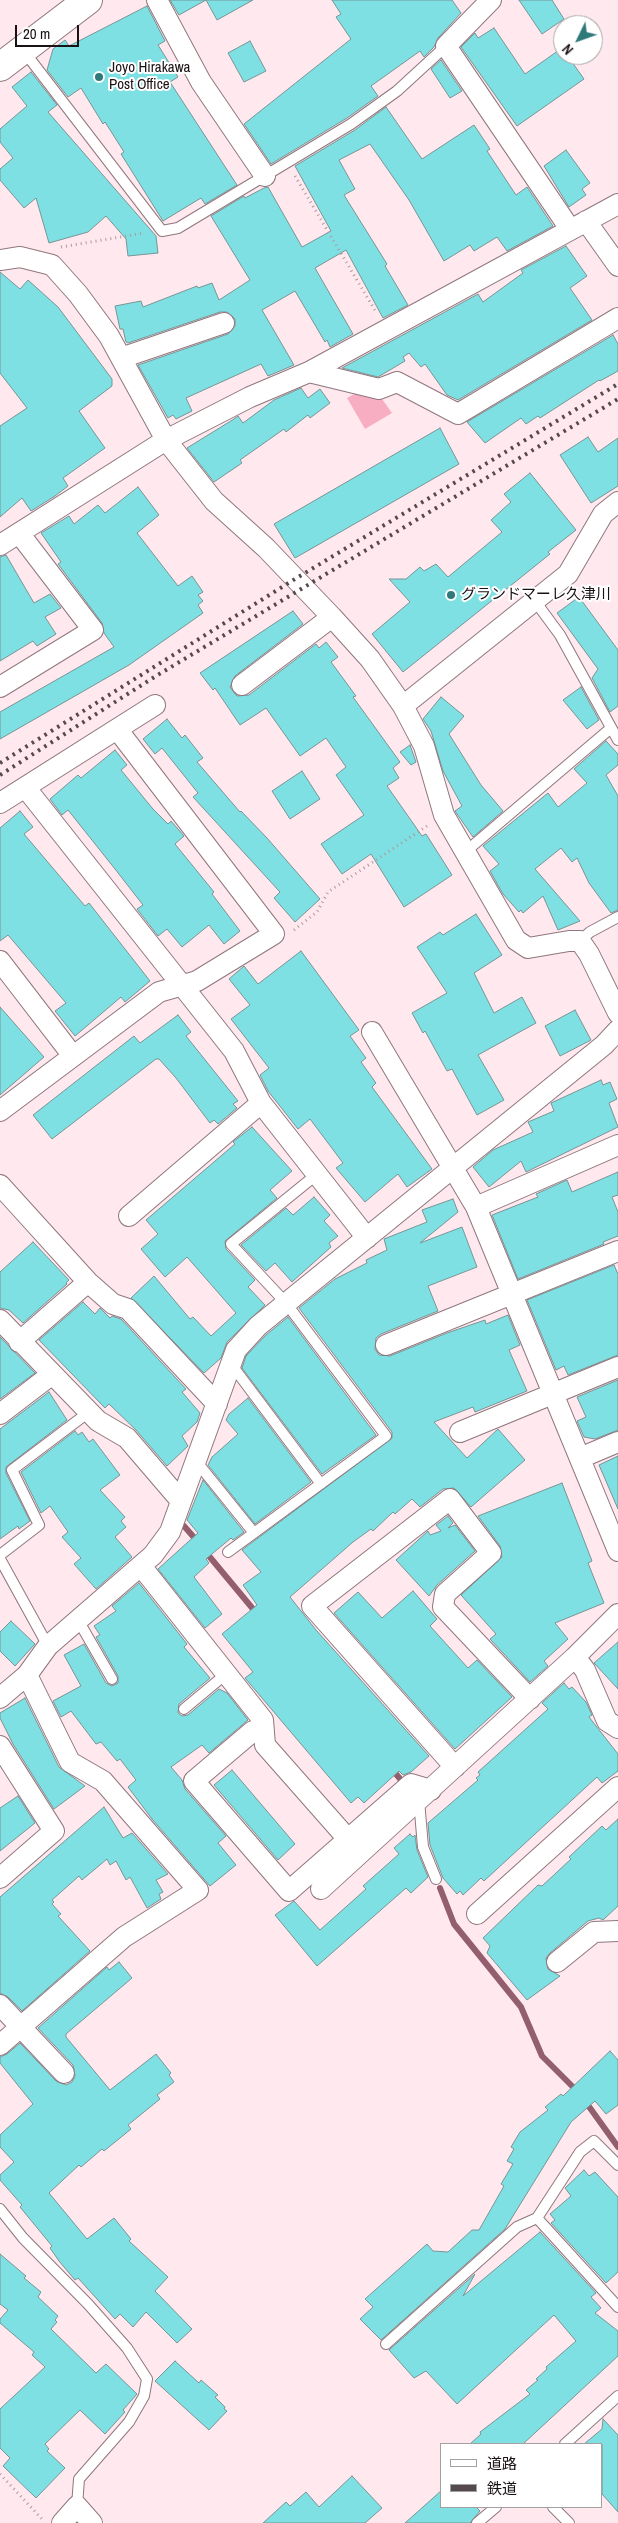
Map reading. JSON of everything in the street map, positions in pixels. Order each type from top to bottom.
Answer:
[{"type":"main road","points":[[0,67],[88,0]]},
{"type":"street","points":[[157,0],[201,82],[265,176]]},
{"type":"street","points":[[491,0],[446,46],[578,225],[618,266]]},
{"type":"street","points":[[0,545],[166,440],[250,397],[310,372],[618,204]]},
{"type":"street","points":[[0,260],[20,257],[52,266],[78,294],[109,336],[166,440],[214,501],[266,548],[332,617],[370,660],[403,706],[424,746],[444,814],[464,853],[516,940],[528,948],[580,941],[589,954],[618,1013]]},
{"type":"street","points":[[310,372],[378,389],[397,382],[458,414],[618,318]]},
{"type":"street","points":[[121,358],[224,323]]},
{"type":"street","points":[[403,706],[568,574],[603,514],[618,502]]},
{"type":"street","points":[[0,687],[93,630],[19,533]]},
{"type":"street","points":[[242,685],[332,617]]},
{"type":"street","points":[[0,803],[155,705]]},
{"type":"street","points":[[0,1110],[159,992],[197,981],[274,934],[117,729]]},
{"type":"street","points":[[25,787],[234,1051],[261,1103],[367,1238]]},
{"type":"street","points":[[0,961],[73,1056]]},
{"type":"street","points":[[372,1032],[476,1206],[618,1551]]},
{"type":"street","points":[[0,1698],[27,1675],[48,1646],[153,1555],[170,1532],[236,1350],[258,1326],[616,1037]]},
{"type":"street","points":[[130,1216],[261,1103]]},
{"type":"street","points":[[476,1206],[618,1145]]},
{"type":"street","points":[[0,1185],[88,1282],[113,1304],[128,1309],[216,1404]]},
{"type":"street","points":[[386,1345],[618,1251]]},
{"type":"street","points":[[19,1342],[88,1282]]},
{"type":"street","points":[[0,1320],[51,1375],[98,1421],[127,1438],[181,1501]]},
{"type":"street","points":[[460,1432],[618,1367]]},
{"type":"street","points":[[0,1414],[51,1375]]},
{"type":"street","points":[[580,1458],[618,1442]]},
{"type":"street","points":[[456,1767],[312,1606],[450,1499],[491,1553],[445,1594],[443,1607],[530,1699]]},
{"type":"street","points":[[141,1566],[263,1720],[265,1745],[347,1838]]},
{"type":"street","points":[[321,1889],[378,1848],[425,1795],[575,1657],[618,1614]]},
{"type":"street","points":[[575,1657],[584,1670],[607,1721],[618,1728]]},
{"type":"street","points":[[0,2045],[124,1936],[198,1890],[103,1781],[70,1762],[27,1675]]},
{"type":"street","points":[[264,1732],[253,1732],[194,1782],[289,1891],[347,1838],[411,1784],[425,1795]]},
{"type":"street","points":[[0,1746],[54,1831],[0,1878]]},
{"type":"street","points":[[477,1914],[618,1788]]},
{"type":"street","points":[[558,1962],[594,1932],[618,1931]]},
{"type":"street","points":[[0,2005],[64,2073]]},
{"type":"street","points":[[62,2523],[77,2506],[92,2523]]},
{"type":"lane","points":[[23,49],[162,231],[178,228],[351,124],[397,91],[446,46]]},
{"type":"lane","points":[[535,601],[560,635],[618,740]]},
{"type":"lane","points":[[464,853],[611,728]]},
{"type":"lane","points":[[580,941],[590,932],[618,917]]},
{"type":"lane","points":[[228,1552],[386,1436],[286,1303],[231,1244],[316,1175]]},
{"type":"lane","points":[[231,1364],[321,1484]]},
{"type":"lane","points":[[0,1554],[39,1525],[12,1470],[89,1412]]},
{"type":"lane","points":[[196,1461],[254,1533]]},
{"type":"lane","points":[[0,1559],[48,1646]]},
{"type":"lane","points":[[78,1620],[112,1679]]},
{"type":"lane","points":[[184,1709],[226,1674]]},
{"type":"lane","points":[[425,1795],[423,1846],[436,1879]]},
{"type":"lane","points":[[386,2344],[517,2226],[537,2218],[580,2152],[594,2141],[618,2165]]},
{"type":"lane","points":[[0,2209],[23,2238],[88,2304],[127,2348],[147,2379],[144,2396],[128,2422],[79,2479],[77,2506]]},
{"type":"lane","points":[[537,2218],[618,2307]]},
{"type":"lane","points":[[566,2443],[618,2396]]},
{"type":"lane","points":[[478,2523],[495,2508]]},
{"type":"lane","points":[[554,2508],[569,2523]]},
{"type":"path","points":[[287,163],[387,330]]},
{"type":"path","points":[[54,248],[162,231]]},
{"type":"path","points":[[274,934],[291,932],[318,912],[328,892],[444,814]]},
{"type":"path","points":[[0,2474],[46,2523]]},
{"type":"shaded area","points":[[356,393],[382,399],[392,413],[365,429],[347,398]]},
{"type":"building","points":[[170,0],[206,0],[179,15]]},
{"type":"building","points":[[206,0],[253,0],[217,20]]},
{"type":"building","points":[[332,0],[452,0],[461,13],[438,38],[434,47],[424,57],[420,51],[371,86],[378,96],[347,118],[271,164],[244,124],[351,39],[336,17],[341,14]]},
{"type":"building","points":[[519,0],[552,0],[561,15],[553,15],[553,26],[542,34]]},
{"type":"building","points":[[147,6],[165,41],[158,45],[178,77],[170,82],[237,185],[205,204],[201,198],[163,221],[121,154],[124,152],[105,122],[103,124],[81,88],[68,97],[47,70],[53,49],[65,40],[69,46]]},
{"type":"building","points":[[494,28],[525,74],[553,54],[553,65],[574,65],[584,79],[517,126],[461,47],[475,33],[478,38]]},
{"type":"building","points":[[250,41],[266,71],[244,82],[228,53]]},
{"type":"building","points":[[441,60],[462,91],[450,98],[431,69]]},
{"type":"building","points":[[31,72],[57,105],[48,112],[156,236],[158,253],[128,256],[126,239],[106,216],[88,232],[49,243],[36,198],[24,208],[0,180],[0,169],[13,158],[0,142],[0,129],[27,106],[12,87]]},
{"type":"building","points":[[386,107],[422,159],[474,125],[490,149],[487,151],[516,195],[527,187],[553,226],[507,251],[497,237],[474,251],[470,245],[444,261],[409,200],[370,144],[339,160],[355,189],[344,195],[387,264],[385,266],[408,305],[383,318],[346,250],[315,268],[353,334],[330,347],[327,340],[325,342],[295,291],[262,310],[294,365],[268,376],[261,364],[186,398],[192,411],[176,419],[173,415],[168,418],[138,365],[228,334],[235,326],[235,319],[227,312],[220,312],[128,343],[126,342],[123,329],[120,329],[115,306],[141,301],[143,307],[197,286],[198,288],[212,283],[219,300],[250,280],[211,216],[244,196],[245,198],[264,188],[268,187],[302,247],[331,231],[295,166],[355,130]]},
{"type":"building","points":[[566,150],[590,183],[582,189],[586,195],[569,207],[544,166]]},
{"type":"building","points":[[566,246],[587,276],[570,288],[592,320],[458,400],[447,395],[425,364],[421,367],[409,353],[403,357],[405,361],[378,377],[342,368],[478,294],[483,302],[523,273],[521,270]]},
{"type":"building","points":[[0,272],[20,289],[28,280],[58,307],[112,379],[112,386],[79,411],[105,448],[63,478],[68,486],[55,496],[31,511],[22,498],[0,517],[0,426],[27,408],[0,373]]},
{"type":"building","points":[[613,335],[618,344],[618,371],[599,380],[540,418],[538,416],[526,424],[521,418],[485,443],[467,422]]},
{"type":"building","points":[[301,388],[308,398],[320,389],[330,403],[310,418],[308,415],[286,432],[284,429],[240,460],[242,463],[214,482],[187,448],[238,416],[243,423],[274,400]]},
{"type":"building","points":[[440,428],[459,464],[295,558],[274,524]]},
{"type":"building","points":[[588,437],[598,452],[618,438],[618,486],[591,503],[560,455]]},
{"type":"building","name":"グランドマーレ久津川","points":[[530,473],[576,530],[548,552],[550,554],[403,672],[372,634],[410,602],[389,579],[406,579],[420,567],[424,571],[436,564],[448,577],[502,532],[491,520],[511,502],[504,494]]},
{"type":"building","points":[[138,487],[159,515],[137,533],[178,586],[192,576],[203,592],[198,595],[203,601],[198,605],[203,613],[129,665],[0,739],[0,712],[114,647],[104,633],[102,623],[58,564],[61,562],[41,533],[69,516],[74,524],[98,505],[105,513]]},
{"type":"building","points":[[6,555],[34,603],[50,594],[61,608],[45,617],[56,634],[37,646],[33,641],[0,661],[0,557]]},
{"type":"building","points":[[579,597],[618,650],[618,706],[610,712],[592,678],[598,669],[557,613]]},
{"type":"building","points":[[293,611],[303,624],[235,676],[230,687],[237,696],[249,695],[316,644],[319,648],[326,642],[338,657],[331,662],[356,696],[353,697],[400,762],[393,768],[399,778],[387,786],[422,836],[426,834],[452,875],[404,907],[371,854],[342,874],[321,844],[364,815],[336,775],[346,767],[326,738],[300,756],[266,708],[240,725],[215,688],[213,690],[200,673]]},
{"type":"building","points":[[581,687],[599,720],[587,729],[563,700]]},
{"type":"building","points":[[441,697],[464,716],[449,734],[481,785],[503,811],[473,837],[455,811],[462,806],[443,771],[431,731],[423,719]]},
{"type":"building","points":[[167,719],[182,738],[185,735],[203,758],[197,762],[320,899],[295,922],[274,898],[280,892],[193,797],[198,793],[162,748],[155,754],[143,739]]},
{"type":"building","points":[[606,741],[618,754],[618,765],[606,775],[618,796],[618,910],[611,913],[589,883],[577,858],[572,862],[561,848],[535,869],[580,921],[558,930],[543,896],[523,913],[521,910],[519,912],[503,894],[490,871],[499,864],[483,846],[548,793],[558,807],[587,783],[574,769]]},
{"type":"building","points":[[410,745],[416,762],[411,765],[400,752]]},
{"type":"building","points":[[115,750],[127,765],[121,770],[153,809],[168,824],[171,821],[184,836],[175,844],[214,892],[212,894],[240,931],[224,944],[209,925],[182,947],[167,929],[158,936],[137,909],[143,905],[115,869],[68,810],[62,815],[50,799],[78,775],[81,778]]},
{"type":"building","points":[[302,771],[320,799],[290,819],[272,791]]},
{"type":"building","points":[[20,811],[33,827],[24,834],[85,906],[89,903],[150,981],[125,1002],[121,997],[75,1036],[55,1011],[66,1003],[8,935],[0,941],[0,828]]},
{"type":"building","points":[[476,914],[502,955],[474,973],[494,1013],[522,997],[536,1023],[478,1055],[504,1100],[477,1115],[452,1069],[447,1071],[425,1031],[423,1033],[412,1013],[447,993],[417,947],[440,932],[443,935]]},
{"type":"building","points":[[301,951],[359,1030],[350,1036],[366,1058],[361,1062],[376,1083],[372,1087],[432,1169],[407,1187],[398,1174],[365,1202],[336,1168],[343,1163],[310,1119],[298,1129],[268,1091],[260,1075],[269,1068],[231,1019],[250,1005],[229,979],[244,966],[258,984]]},
{"type":"building","points":[[0,1007],[44,1057],[0,1095]]},
{"type":"building","points":[[575,1010],[591,1040],[560,1056],[545,1026]]},
{"type":"building","points":[[178,1015],[191,1032],[186,1036],[238,1101],[233,1104],[237,1108],[218,1124],[214,1120],[210,1123],[176,1078],[159,1059],[156,1059],[52,1139],[33,1115],[134,1036],[140,1043]]},
{"type":"building","points":[[601,1080],[603,1085],[610,1082],[617,1099],[609,1103],[618,1127],[526,1172],[521,1161],[489,1187],[473,1167],[493,1150],[533,1132],[528,1122],[554,1111],[551,1103]]},
{"type":"building","points":[[252,1127],[292,1171],[270,1190],[277,1198],[225,1241],[226,1249],[255,1280],[248,1287],[265,1305],[227,1342],[221,1358],[204,1373],[131,1298],[154,1276],[190,1319],[193,1317],[211,1336],[236,1313],[187,1257],[165,1277],[141,1249],[158,1234],[146,1220],[235,1144],[233,1142]]},
{"type":"building","points":[[618,1172],[618,1195],[612,1197],[618,1212],[618,1236],[603,1242],[604,1244],[518,1279],[492,1215],[538,1197],[536,1194],[567,1180],[572,1192]]},
{"type":"building","points":[[314,1197],[330,1215],[324,1221],[338,1236],[329,1243],[331,1247],[292,1282],[275,1263],[266,1271],[241,1245],[286,1208],[293,1215]]},
{"type":"building","points":[[453,1199],[458,1212],[420,1243],[462,1227],[477,1267],[428,1286],[438,1311],[381,1334],[376,1338],[375,1349],[379,1355],[390,1356],[447,1333],[485,1320],[486,1324],[508,1315],[520,1345],[509,1350],[527,1391],[475,1412],[473,1407],[434,1422],[467,1458],[498,1429],[525,1460],[471,1507],[454,1488],[443,1489],[420,1507],[412,1499],[395,1514],[393,1512],[373,1531],[371,1529],[353,1542],[290,1597],[316,1630],[429,1756],[411,1772],[403,1775],[399,1771],[364,1803],[358,1797],[351,1803],[245,1678],[253,1672],[222,1634],[257,1605],[243,1585],[261,1572],[242,1550],[392,1438],[392,1432],[299,1308],[335,1279],[367,1263],[366,1260],[387,1250],[384,1239],[427,1222],[422,1210]]},
{"type":"building","points":[[33,1242],[69,1280],[67,1284],[23,1323],[9,1310],[0,1308],[0,1272]]},
{"type":"building","points":[[614,1265],[618,1274],[618,1355],[568,1375],[564,1366],[556,1370],[527,1300]]},
{"type":"building","points":[[83,1302],[95,1314],[100,1308],[110,1318],[112,1316],[121,1319],[186,1389],[182,1392],[200,1413],[197,1422],[182,1436],[188,1446],[167,1466],[136,1430],[109,1404],[105,1408],[39,1340]]},
{"type":"building","points":[[288,1317],[376,1435],[322,1474],[242,1368],[246,1356],[266,1335]]},
{"type":"building","points":[[0,1337],[35,1373],[0,1399]]},
{"type":"building","points":[[618,1380],[618,1430],[595,1439],[584,1437],[577,1421],[586,1417],[577,1397]]},
{"type":"building","points":[[49,1392],[67,1420],[6,1467],[6,1473],[30,1521],[19,1529],[18,1526],[0,1539],[0,1429]]},
{"type":"building","points":[[248,1398],[311,1482],[255,1524],[208,1465],[212,1457],[238,1434],[226,1420],[229,1414]]},
{"type":"building","points":[[75,1431],[78,1435],[82,1432],[89,1442],[93,1439],[120,1475],[100,1490],[125,1517],[121,1521],[126,1527],[115,1537],[132,1557],[96,1589],[74,1564],[81,1558],[62,1537],[68,1532],[50,1506],[41,1513],[21,1472]]},
{"type":"building","points":[[618,1456],[618,1509],[599,1465]]},
{"type":"building","points":[[203,1480],[244,1532],[233,1540],[231,1538],[206,1559],[209,1563],[194,1577],[222,1614],[205,1628],[158,1569],[198,1533],[187,1520]]},
{"type":"building","points":[[562,1483],[592,1561],[588,1563],[604,1603],[555,1623],[568,1639],[544,1661],[548,1666],[530,1682],[490,1639],[496,1634],[461,1595],[502,1557],[500,1546],[478,1516]]},
{"type":"building","points":[[448,1516],[453,1523],[448,1528],[455,1525],[475,1551],[437,1585],[429,1596],[396,1560],[428,1531],[430,1535],[441,1531],[436,1525]]},
{"type":"building","points":[[139,1583],[187,1644],[184,1647],[210,1678],[179,1704],[178,1713],[182,1716],[188,1715],[219,1689],[227,1693],[248,1720],[209,1753],[202,1745],[171,1767],[182,1780],[185,1789],[226,1836],[218,1843],[236,1865],[210,1886],[152,1819],[128,1787],[136,1780],[120,1759],[117,1761],[101,1742],[96,1744],[71,1711],[61,1717],[53,1701],[81,1686],[64,1655],[84,1644],[106,1683],[112,1686],[118,1683],[118,1676],[96,1637],[100,1635],[94,1626],[116,1611],[112,1606]]},
{"type":"building","points":[[413,1591],[437,1619],[430,1626],[468,1668],[477,1660],[512,1697],[455,1749],[334,1613],[358,1592],[382,1618]]},
{"type":"building","points":[[11,1621],[35,1644],[15,1666],[0,1651],[0,1632]]},
{"type":"building","points":[[618,1642],[618,1689],[594,1663]]},
{"type":"building","points":[[564,1683],[569,1689],[572,1687],[586,1702],[592,1715],[589,1717],[618,1754],[618,1771],[602,1783],[597,1777],[484,1881],[481,1878],[463,1895],[460,1891],[457,1894],[443,1878],[430,1845],[428,1823],[478,1780],[476,1778],[480,1775],[478,1772],[548,1709],[542,1703]]},
{"type":"building","points":[[25,1698],[59,1767],[85,1786],[54,1809],[13,1744],[0,1718],[0,1713]]},
{"type":"building","points":[[232,1770],[295,1844],[278,1860],[214,1785]]},
{"type":"building","points":[[18,1796],[35,1823],[0,1851],[0,1808]]},
{"type":"building","points":[[104,1807],[123,1838],[132,1833],[168,1874],[156,1880],[163,1892],[159,1894],[161,1899],[147,1908],[130,1877],[126,1880],[116,1861],[110,1865],[107,1859],[82,1880],[79,1876],[52,1900],[54,1902],[52,1904],[61,1914],[58,1916],[90,1951],[22,2011],[8,1997],[0,1993],[0,1897]]},
{"type":"building","points":[[618,1819],[618,1906],[603,1920],[599,1918],[588,1921],[550,1953],[546,1958],[548,1969],[560,1976],[527,2000],[487,1953],[490,1946],[483,1938],[538,1885],[542,1886],[571,1859],[569,1857],[602,1826],[606,1830]]},
{"type":"building","points":[[410,1834],[413,1837],[415,1835],[417,1850],[428,1877],[411,1893],[406,1888],[317,1966],[275,1915],[294,1901],[320,1930],[366,1889],[363,1886],[399,1854],[394,1848]]},
{"type":"building","points":[[119,1962],[132,1978],[66,2034],[66,2037],[110,2090],[156,2054],[171,2073],[169,2075],[174,2082],[157,2095],[160,2099],[128,2125],[131,2129],[104,2151],[102,2149],[81,2167],[79,2165],[49,2193],[87,2239],[114,2218],[131,2239],[129,2241],[168,2277],[155,2291],[192,2329],[177,2343],[146,2312],[133,2327],[120,2314],[115,2319],[78,2278],[75,2280],[59,2261],[50,2248],[52,2246],[20,2207],[22,2205],[0,2180],[0,2175],[14,2162],[0,2147],[0,2135],[33,2104],[0,2063],[0,2057],[7,2054],[20,2043],[56,2081],[66,2085],[72,2082],[75,2076],[73,2065],[38,2028],[107,1967],[109,1970]]},
{"type":"building","points":[[610,2051],[618,2060],[618,2105],[606,2114],[595,2101],[571,2122],[505,2229],[381,2340],[360,2319],[373,2307],[365,2299],[427,2244],[433,2251],[448,2252],[472,2230],[479,2230],[504,2186],[501,2184],[513,2164],[507,2161],[514,2149],[511,2147],[520,2132],[548,2110],[545,2107],[561,2094],[563,2096]]},
{"type":"building","points":[[584,2170],[589,2176],[595,2172],[618,2197],[618,2272],[606,2283],[551,2223],[555,2220],[550,2214],[571,2196],[565,2188]]},
{"type":"building","points":[[540,2232],[596,2293],[591,2297],[601,2308],[595,2313],[618,2331],[618,2356],[524,2443],[471,2443],[481,2434],[480,2432],[530,2394],[526,2390],[538,2380],[536,2379],[547,2369],[546,2367],[576,2341],[554,2315],[457,2404],[426,2371],[414,2378],[389,2350],[475,2274],[463,2296]]},
{"type":"building","points":[[0,2254],[26,2276],[24,2278],[41,2292],[38,2297],[58,2316],[55,2320],[57,2322],[51,2329],[96,2373],[106,2364],[137,2394],[123,2410],[125,2412],[105,2434],[80,2410],[45,2444],[49,2449],[47,2451],[65,2468],[36,2498],[3,2466],[10,2458],[0,2448],[0,2409],[45,2367],[32,2355],[34,2352],[0,2323],[0,2319],[8,2310],[0,2304]]},
{"type":"building","points":[[175,2361],[199,2383],[201,2380],[218,2395],[215,2397],[227,2411],[209,2430],[155,2381]]},
{"type":"building","points":[[603,2419],[618,2435],[618,2512],[603,2495],[603,2443],[585,2443],[602,2429]]},
{"type":"building","points":[[352,2476],[382,2508],[365,2523],[263,2523],[286,2502],[290,2506],[306,2492],[319,2507]]},
{"type":"building","points":[[440,2492],[440,2508],[477,2508],[480,2511],[470,2523],[405,2523]]},
{"type":"waterway","points":[[184,1526],[198,1542]]},
{"type":"waterway","points":[[204,1550],[258,1615]]},
{"type":"waterway","points":[[391,1768],[401,1780]]},
{"type":"waterway","points":[[440,1888],[454,1924],[521,2007],[542,2056],[577,2091]]},
{"type":"waterway","points":[[585,2101],[618,2147]]},
{"type":"railway","points":[[0,763],[295,579],[618,384]]},
{"type":"railway","points":[[0,775],[156,676],[618,399]]},
{"type":"place","name":"Joyo Hirakawa Post Office","points":[[99,77]]},
{"type":"place","name":"グランドマーレ久津川","points":[[451,595]]}]
